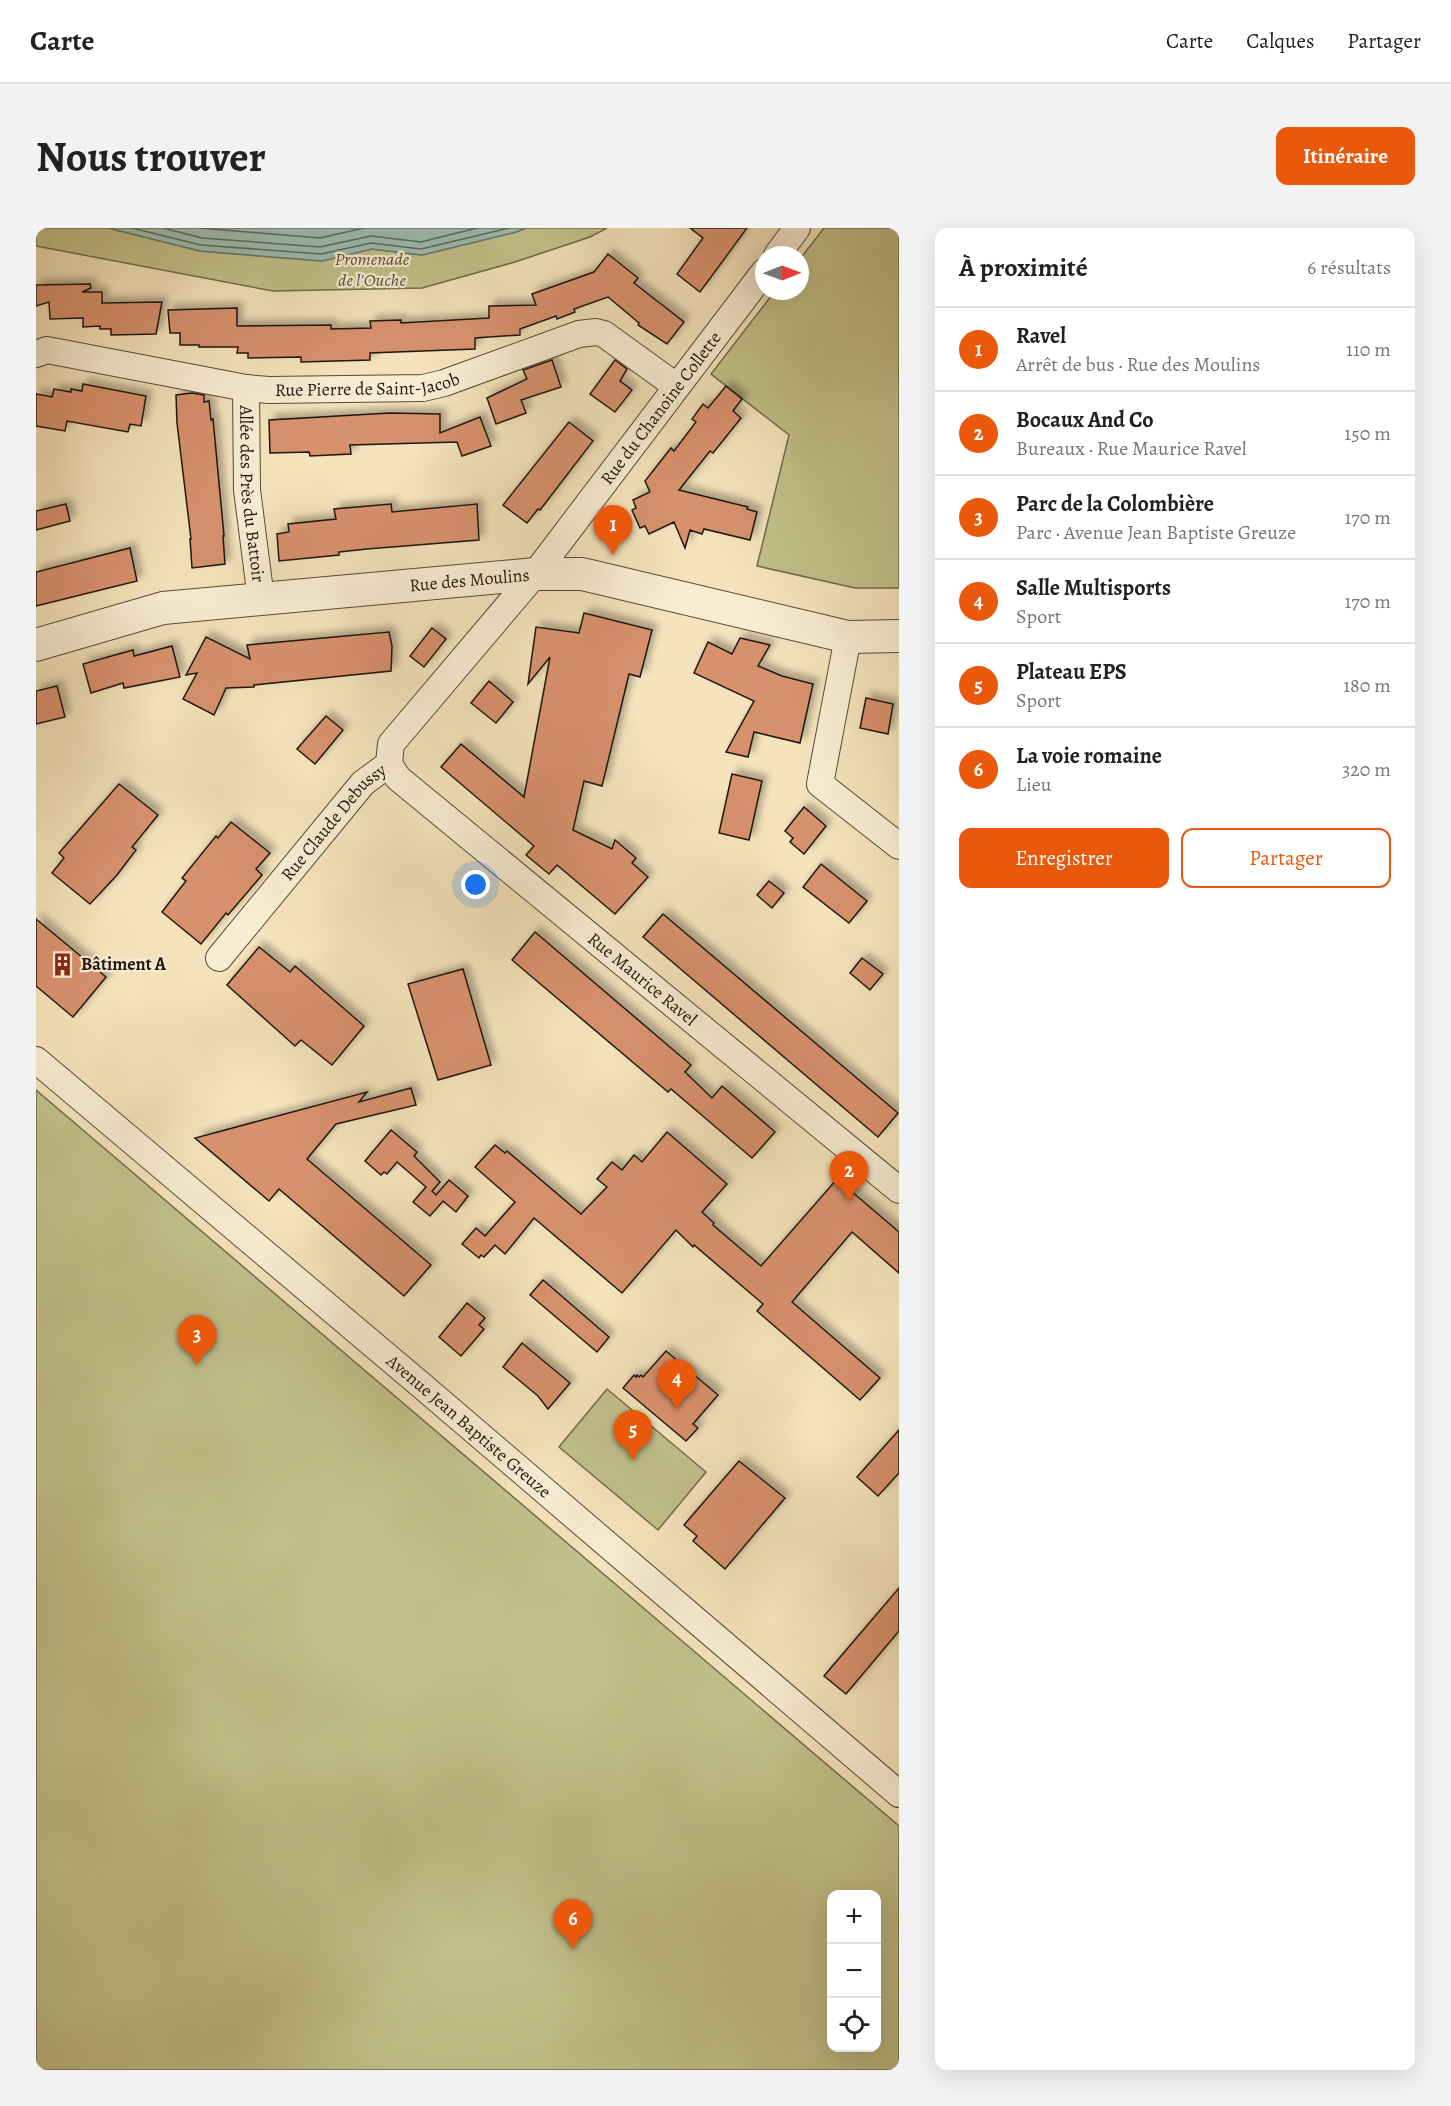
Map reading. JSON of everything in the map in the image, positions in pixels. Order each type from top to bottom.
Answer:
[{"type":"street","points":[[784,246],[797,228]]},
{"type":"street","name":"Rue du Chanoine Collette","points":[[535,574],[755,284]]},
{"type":"street","name":"Rue Pierre de Saint-Jacob","points":[[36,354],[47,350],[246,388],[269,390],[423,388],[444,383],[579,334],[596,332],[613,339],[676,386]]},
{"type":"street","name":"Allée des Près du Battoir","points":[[246,388],[247,490],[261,599]]},
{"type":"street","name":"Rue des Moulins","points":[[36,645],[163,608],[535,574],[582,574],[848,637],[899,636]]},
{"type":"street","name":"Rue Claude Debussy","points":[[219,958],[363,783],[389,764],[391,744],[535,574]]},
{"type":"street","points":[[848,637],[820,784],[899,846]]},
{"type":"street","name":"Rue Maurice Ravel","points":[[389,764],[398,778],[899,1190]]},
{"type":"street","name":"Avenue Jean Baptiste Greuze","points":[[36,1060],[421,1385],[899,1794]]},
{"type":"green space","name":"Promenade de l'Ouche","points":[[36,228],[108,228],[200,251],[321,261],[372,249],[422,255],[526,228],[607,228],[590,237],[515,262],[422,288],[273,291],[36,246]]},
{"type":"green space","points":[[824,228],[899,228],[899,588],[855,588],[757,566],[789,435],[711,374],[768,300],[809,300],[809,247]]},
{"type":"green space","points":[[36,1090],[899,1826],[899,2070],[36,2070]]},
{"type":"green space","points":[[607,1389],[706,1472],[658,1530],[559,1447]]},
{"type":"water","points":[[108,228],[526,228],[422,255],[372,249],[322,261],[200,251]]},
{"type":"building","points":[[690,228],[747,228],[700,292],[677,274],[703,238]]},
{"type":"building","points":[[608,254],[638,278],[634,283],[684,322],[667,344],[638,325],[639,323],[608,297],[574,309],[575,312],[557,319],[556,316],[520,329],[520,335],[475,338],[475,349],[370,353],[370,360],[301,362],[301,357],[248,358],[248,353],[237,353],[238,347],[180,345],[180,333],[170,333],[168,310],[237,308],[237,326],[331,325],[331,329],[371,328],[370,321],[401,320],[401,323],[489,318],[489,306],[536,305],[532,294],[594,272]]},
{"type":"building","points":[[90,284],[91,288],[82,292],[102,292],[102,303],[162,302],[156,334],[111,335],[111,329],[100,329],[100,326],[83,327],[83,318],[50,319],[49,302],[36,306],[36,285]]},
{"type":"building","points":[[552,360],[561,387],[521,400],[526,413],[496,424],[487,398],[527,379],[523,370]]},
{"type":"building","points":[[615,360],[627,369],[620,381],[632,390],[615,412],[590,394]]},
{"type":"building","points":[[83,384],[146,396],[141,426],[130,424],[128,432],[67,421],[65,431],[36,426],[36,394],[52,397],[54,389],[82,391]]},
{"type":"building","points":[[726,386],[742,399],[733,411],[741,418],[713,453],[710,451],[679,490],[748,507],[747,509],[757,512],[750,540],[704,529],[702,534],[690,530],[685,548],[674,522],[649,534],[645,526],[640,528],[632,510],[636,508],[633,500],[650,492],[645,481],[671,448],[674,451],[696,422],[692,419],[703,404],[708,408]]},
{"type":"building","points":[[192,393],[204,395],[204,402],[209,401],[211,420],[213,419],[225,564],[192,568],[176,395]]},
{"type":"building","points":[[390,413],[440,414],[440,433],[480,417],[491,446],[462,456],[457,442],[350,445],[351,454],[310,456],[309,452],[270,453],[269,420]]},
{"type":"building","points":[[569,422],[593,441],[540,510],[538,509],[527,523],[503,505]]},
{"type":"building","points":[[66,504],[70,521],[36,530],[36,511]]},
{"type":"building","points":[[391,504],[392,512],[477,504],[479,540],[367,549],[339,552],[339,555],[279,561],[277,534],[289,532],[288,524],[336,519],[334,509]]},
{"type":"building","points":[[130,548],[137,581],[36,606],[36,572]]},
{"type":"building","points":[[584,613],[652,630],[640,677],[629,674],[602,786],[584,781],[573,830],[612,849],[615,840],[636,858],[632,863],[648,877],[615,914],[557,865],[549,874],[526,855],[534,846],[441,767],[461,744],[524,797],[550,657],[528,684],[536,627],[579,633]]},
{"type":"building","points":[[432,628],[446,639],[424,667],[410,656]]},
{"type":"building","points":[[389,632],[392,646],[391,671],[254,685],[254,687],[226,688],[214,715],[183,699],[197,673],[186,675],[206,637],[250,659],[247,645]]},
{"type":"building","points":[[740,638],[770,645],[758,666],[782,676],[813,684],[800,743],[754,732],[748,757],[726,752],[754,701],[694,673],[708,642],[732,654]]},
{"type":"building","points":[[172,646],[180,677],[124,688],[123,683],[91,693],[83,664],[133,650],[134,656]]},
{"type":"building","points":[[489,681],[513,702],[496,723],[471,703]]},
{"type":"building","points":[[57,686],[65,717],[36,724],[36,691]]},
{"type":"building","points":[[866,698],[893,704],[888,734],[860,728]]},
{"type":"building","points":[[326,716],[343,730],[315,764],[297,749]]},
{"type":"building","points":[[732,774],[762,781],[749,840],[719,833]]},
{"type":"building","points":[[119,784],[158,815],[132,847],[136,850],[117,875],[90,904],[52,873],[64,858],[59,853]]},
{"type":"building","points":[[804,807],[826,826],[804,854],[790,842],[793,838],[785,831]]},
{"type":"building","points":[[231,822],[270,853],[256,869],[262,875],[228,915],[226,913],[201,944],[162,912],[186,881],[182,878],[216,836],[218,838]]},
{"type":"building","points":[[821,864],[867,901],[849,923],[803,887]]},
{"type":"building","points":[[769,881],[784,893],[772,908],[757,895]]},
{"type":"building","points":[[663,914],[898,1113],[878,1137],[643,937]]},
{"type":"building","name":"Bâtiment A","points":[[36,919],[106,977],[73,1017],[36,986]]},
{"type":"building","points":[[535,932],[691,1065],[685,1072],[712,1098],[722,1086],[775,1132],[752,1158],[671,1089],[668,1092],[512,960]]},
{"type":"building","points":[[259,947],[290,972],[295,966],[364,1026],[332,1065],[301,1040],[295,1046],[227,985]]},
{"type":"building","points":[[862,958],[883,974],[870,990],[850,973]]},
{"type":"building","points":[[463,969],[491,1065],[438,1080],[408,984]]},
{"type":"building","points":[[411,1088],[416,1105],[336,1124],[307,1159],[431,1265],[404,1296],[279,1189],[269,1201],[195,1138],[367,1092],[359,1102]]},
{"type":"building","points":[[391,1130],[417,1152],[414,1156],[440,1182],[432,1191],[436,1195],[449,1180],[468,1196],[456,1212],[443,1201],[430,1216],[413,1202],[426,1187],[397,1162],[387,1174],[384,1172],[381,1175],[365,1161]]},
{"type":"building","points":[[667,1132],[727,1184],[702,1212],[714,1223],[713,1225],[761,1266],[837,1179],[899,1232],[899,1273],[852,1232],[792,1302],[880,1378],[860,1400],[757,1311],[763,1304],[694,1245],[693,1247],[676,1230],[622,1293],[534,1218],[505,1254],[495,1245],[484,1257],[481,1255],[479,1258],[462,1244],[476,1228],[485,1236],[515,1202],[475,1167],[495,1145],[505,1153],[507,1151],[581,1214],[607,1187],[597,1179],[612,1162],[622,1170],[634,1155],[642,1162]]},
{"type":"building","points":[[543,1280],[609,1337],[597,1352],[530,1295]]},
{"type":"building","points":[[467,1303],[485,1318],[479,1325],[484,1329],[461,1356],[439,1337]]},
{"type":"building","points":[[522,1343],[570,1383],[548,1409],[538,1396],[503,1367]]},
{"type":"building","points":[[666,1351],[718,1395],[693,1424],[698,1428],[686,1441],[623,1388],[634,1375],[643,1377]]},
{"type":"building","points":[[899,1430],[899,1473],[878,1496],[857,1477]]},
{"type":"building","points":[[739,1461],[785,1498],[725,1569],[693,1541],[697,1536],[684,1525]]},
{"type":"building","points":[[899,1588],[899,1631],[846,1694],[824,1676]]},
{"type":"place","name":"Ravel","points":[[613,555]]},
{"type":"place","name":"Bâtiment A","points":[[63,964]]},
{"type":"place","name":"Bocaux And Co","points":[[849,1201]]},
{"type":"place","name":"Parc de la Colombière","points":[[197,1365]]},
{"type":"place","name":"Salle Multisports","points":[[677,1409]]},
{"type":"place","name":"Plateau EPS","points":[[633,1460]]},
{"type":"place","name":"La voie romaine","points":[[573,1949]]}]
